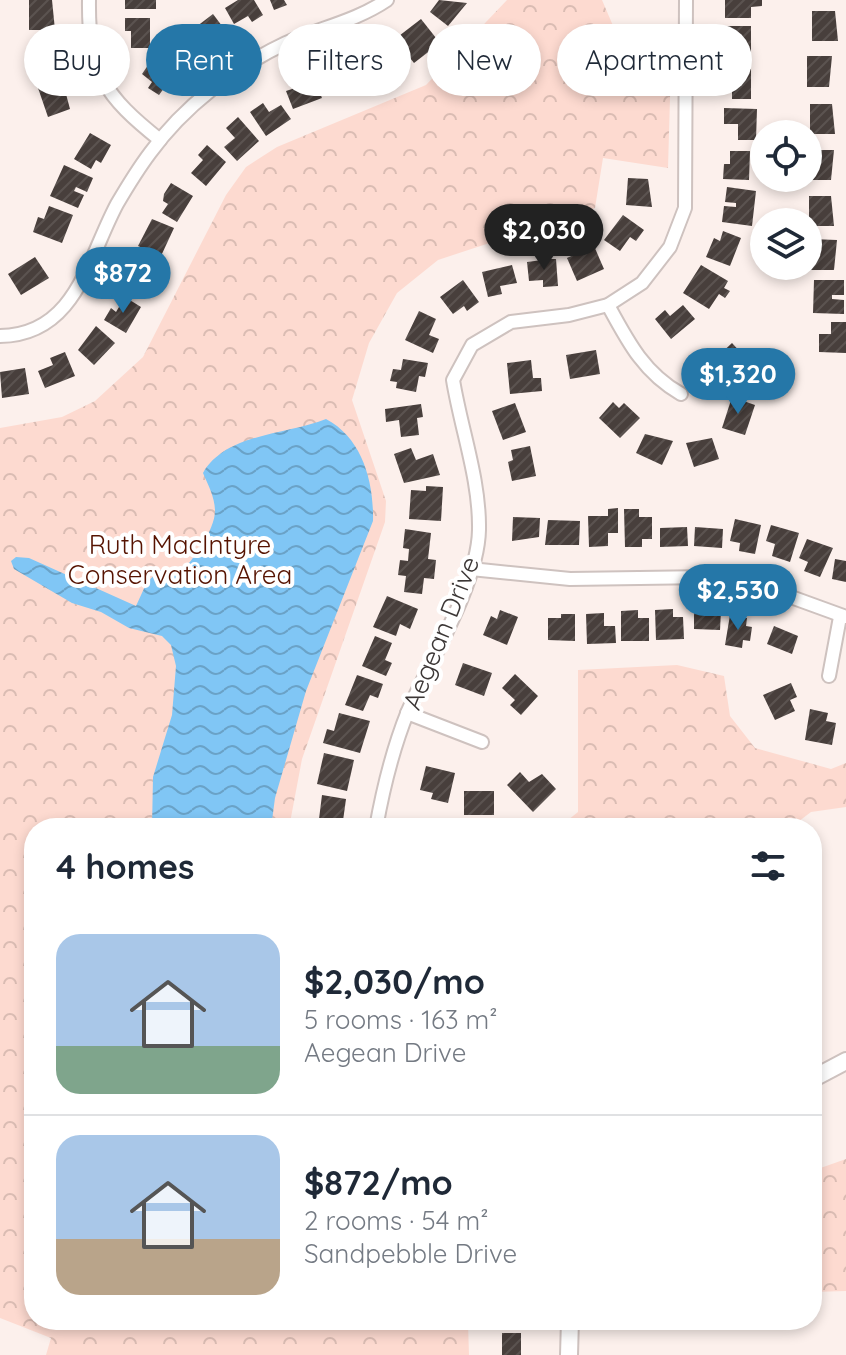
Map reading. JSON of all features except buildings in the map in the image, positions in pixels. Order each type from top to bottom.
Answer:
[{"type":"street","points":[[89,0],[88,43],[108,90],[126,113],[160,140]]},
{"type":"street","points":[[0,336],[24,332],[47,322],[75,296],[117,205],[160,140],[210,92],[261,56],[363,14],[387,0]]},
{"type":"street","name":"Aegean Drive","points":[[378,818],[407,713],[471,569],[479,531],[473,476],[453,380],[472,345],[511,322],[569,315],[608,305],[642,283],[670,247],[685,208],[686,0]]},
{"type":"street","points":[[608,305],[646,368],[657,380],[681,394]]},
{"type":"street","points":[[471,569],[570,579],[708,577],[780,593],[843,617],[829,676]]},
{"type":"street","points":[[407,713],[482,742]]},
{"type":"street","points":[[822,1074],[846,1061]]},
{"type":"street","points":[[569,1355],[570,1330]]},
{"type":"green space","name":"Ruth MacIntyre Conservation Area","points":[[507,0],[602,0],[612,24],[557,24],[557,96],[670,96],[668,168],[603,158],[595,208],[438,260],[397,293],[369,343],[352,400],[386,501],[385,522],[302,759],[291,818],[24,818],[24,1327],[0,1318],[0,428],[62,417],[95,401],[143,357],[226,195],[246,167],[277,147],[400,96],[411,96],[411,91],[427,84],[427,96],[541,96],[541,24],[484,24]]},
{"type":"green space","points":[[677,665],[724,676],[730,716],[755,748],[831,769],[846,763],[846,807],[811,812],[803,818],[570,818],[578,812],[578,670]]},
{"type":"green space","points":[[846,1159],[846,1291],[822,1292],[822,1167]]},
{"type":"green space","name":"Ruth MacIntyre Conservation Area","points":[[31,1330],[468,1330],[469,1355],[46,1355],[51,1338]]},
{"type":"water","points":[[326,419],[349,437],[357,449],[368,476],[373,521],[306,691],[275,798],[272,818],[152,818],[153,777],[172,715],[176,666],[171,645],[162,636],[129,628],[101,612],[72,603],[14,569],[11,561],[16,557],[29,558],[136,606],[147,582],[160,570],[179,573],[207,536],[215,506],[203,473],[213,460],[241,443]]}]
